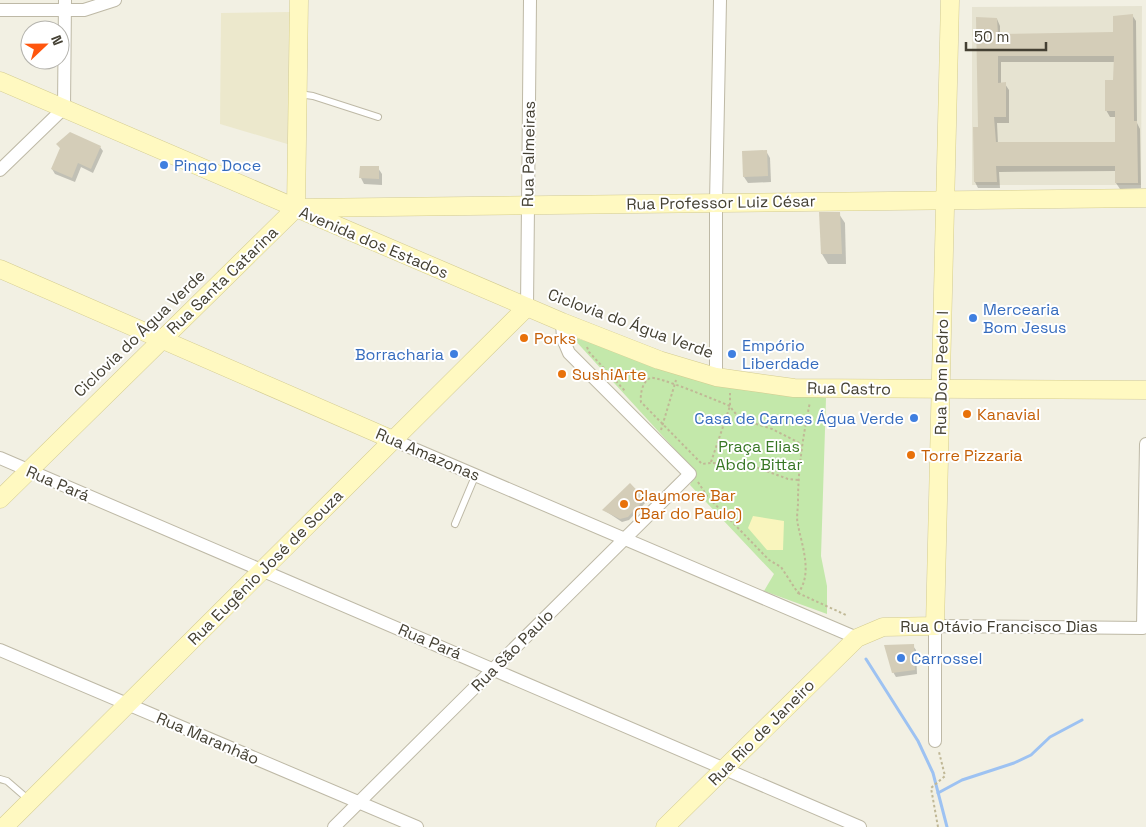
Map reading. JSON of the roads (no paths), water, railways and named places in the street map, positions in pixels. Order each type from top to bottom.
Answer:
[{"type":"street","points":[[0,10],[65,5],[91,8],[115,0]]},
{"type":"street","points":[[296,208],[299,0]]},
{"type":"street","name":"Rua Palmeiras","points":[[527,307],[530,0]]},
{"type":"street","points":[[716,377],[716,203],[720,0]]},
{"type":"street","name":"Rua Dom Pedro I","points":[[936,741],[935,626],[950,0]]},
{"type":"street","points":[[0,170],[64,108],[65,5]]},
{"type":"street","name":"Avenida dos Estados","points":[[0,81],[562,322]]},
{"type":"street","name":"Rua Professor Luiz César","points":[[296,208],[1146,198]]},
{"type":"street","name":"Rua Santa Catarina","points":[[0,499],[296,208]]},
{"type":"street","name":"Rua Amazonas","points":[[0,270],[857,638]]},
{"type":"street","name":"Rua Eugênio José de Souza","points":[[4,827],[527,307]]},
{"type":"street","name":"Rua Castro","points":[[562,322],[658,360],[716,377],[794,388],[1146,390]]},
{"type":"street","name":"Rua São Paulo","points":[[334,827],[625,538],[697,473],[569,353],[563,339],[562,322]]},
{"type":"street","name":"Rua Otávio Francisco Dias","points":[[857,638],[883,627],[1143,628],[1146,444]]},
{"type":"street","name":"Rua Pará","points":[[0,458],[494,668],[860,827]]},
{"type":"street","name":"Rua Rio de Janeiro","points":[[665,827],[857,638]]},
{"type":"street","name":"Rua Maranhão","points":[[0,650],[417,827]]},
{"type":"lane","points":[[298,93],[314,96],[378,117]]},
{"type":"lane","points":[[455,524],[476,474]]},
{"type":"lane","points":[[0,779],[7,781],[30,801]]},
{"type":"waterway","points":[[866,659],[918,741],[933,773],[947,827]]},
{"type":"waterway","points":[[938,793],[962,780],[1014,763],[1031,755],[1050,737],[1082,720]]},
{"type":"place","name":"Pingo Doce","points":[[164,165]]},
{"type":"place","name":"Mercearia Bom Jesus","points":[[973,318]]},
{"type":"place","name":"Porks","points":[[524,338]]},
{"type":"place","name":"Borracharia","points":[[454,354]]},
{"type":"place","name":"Empório Liberdade","points":[[732,354]]},
{"type":"place","name":"SushiArte","points":[[562,374]]},
{"type":"place","name":"Kanavial","points":[[967,414]]},
{"type":"place","name":"Casa de Carnes Água Verde","points":[[914,418]]},
{"type":"place","name":"Torre Pizzaria","points":[[911,455]]},
{"type":"place","name":"Claymore Bar (Bar do Paulo)","points":[[624,504]]},
{"type":"place","name":"Carrossel","points":[[901,658]]},
{"type":"park label","name":"Praça Elias Abdo Bittar","points":[[759,455]]}]
